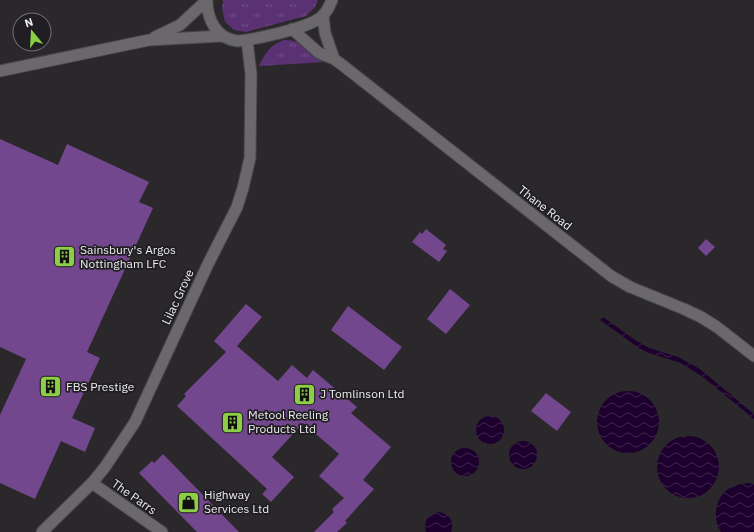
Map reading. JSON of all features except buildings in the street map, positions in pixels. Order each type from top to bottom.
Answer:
[{"type":"street","points":[[206,0],[211,22],[222,36],[230,40],[247,40],[292,29],[312,22],[323,15],[332,0]]},
{"type":"street","points":[[149,40],[180,25],[206,0]]},
{"type":"street","points":[[323,15],[325,33],[334,59]]},
{"type":"street","name":"Thane Road","points":[[292,29],[319,53],[334,59],[611,276],[630,288],[701,317],[717,327],[754,356]]},
{"type":"street","points":[[0,71],[149,40],[222,36]]},
{"type":"street","name":"Lilac Grove","points":[[42,532],[92,483],[105,468],[135,422],[208,264],[237,207],[250,158],[251,74],[247,40]]},
{"type":"street","name":"The Parrs","points":[[92,483],[162,532]]},
{"type":"green space","points":[[223,0],[318,0],[315,7],[306,16],[246,32],[234,30],[225,22],[222,8]]},
{"type":"green space","points":[[284,40],[290,40],[301,44],[325,62],[259,66],[268,50],[275,44]]},
{"type":"water","points":[[603,317],[649,348],[678,357],[700,369],[754,414],[754,419],[703,377],[681,363],[649,353],[639,348],[600,320]]},
{"type":"water","points":[[622,391],[634,391],[650,400],[657,410],[659,422],[657,434],[650,444],[634,453],[622,453],[611,448],[602,439],[597,428],[597,416],[602,405],[611,396]]},
{"type":"water","points":[[490,416],[500,420],[504,430],[500,440],[490,444],[480,440],[476,430],[480,420]]},
{"type":"water","points":[[682,436],[694,436],[710,445],[717,455],[719,467],[717,479],[710,489],[694,498],[682,498],[671,493],[662,484],[657,473],[657,461],[662,450],[671,441]]},
{"type":"water","points":[[523,441],[533,445],[537,455],[533,465],[523,469],[513,465],[509,455],[513,445]]},
{"type":"water","points":[[465,448],[475,452],[479,462],[475,472],[465,476],[455,472],[451,462],[455,452]]},
{"type":"water","points":[[747,483],[754,484],[754,532],[721,532],[716,521],[716,509],[720,498],[728,489]]},
{"type":"water","points":[[438,512],[445,514],[452,521],[451,532],[426,532],[425,525],[427,519],[434,513]]},
{"type":"place","name":"Sainsbury's Argos Nottingham LFC","points":[[65,257]]},
{"type":"place","name":"FBS Prestige","points":[[50,387]]},
{"type":"place","name":"J Tomlinson Ltd","points":[[305,394]]},
{"type":"place","name":"Metool Reeling Products Ltd","points":[[233,422]]},
{"type":"place","name":"Highway Services Ltd","points":[[189,502]]}]
